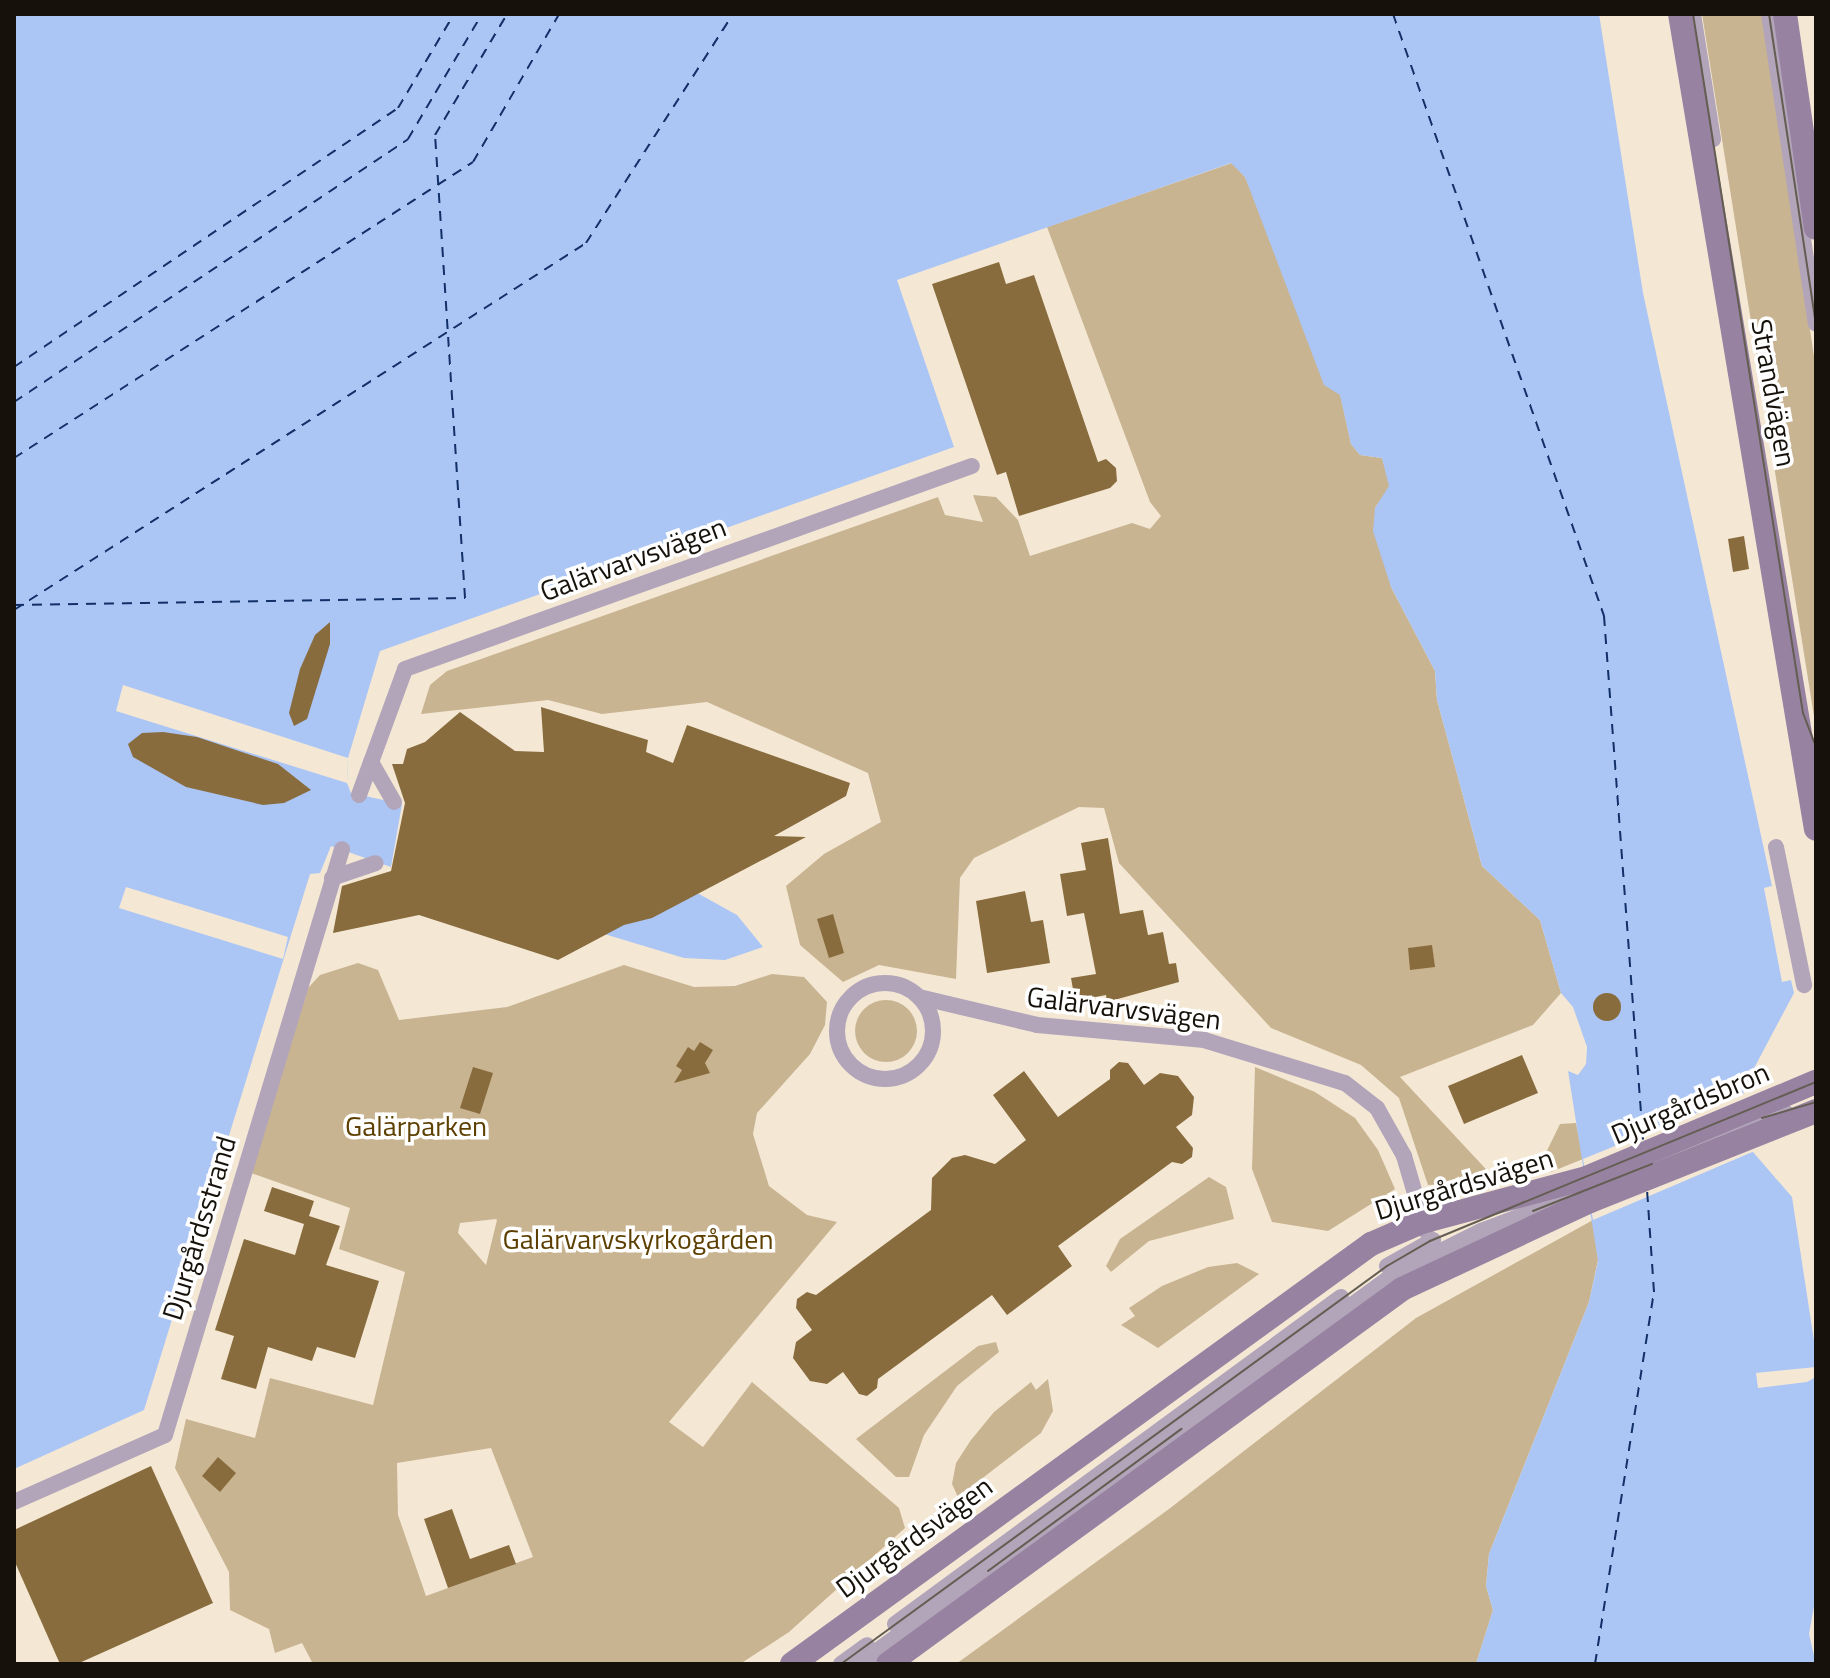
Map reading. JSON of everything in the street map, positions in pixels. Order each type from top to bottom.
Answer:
[{"type":"street","name":"Strandvägen","points":[[1680,14],[1816,829]]},
{"type":"street","name":"Strandvägen","points":[[1693,14],[1803,713],[1816,747]]},
{"type":"street","name":"Strandvägen","points":[[1769,14],[1816,323]]},
{"type":"street","points":[[1785,14],[1816,228]]},
{"type":"street","name":"Galärvarvsvägen","points":[[371,762],[405,669],[972,466]]},
{"type":"street","points":[[359,795],[371,762]]},
{"type":"street","points":[[371,762],[394,802]]},
{"type":"street","points":[[1776,847],[1804,985]]},
{"type":"street","name":"Djurgårdsstrand","points":[[14,1502],[165,1435],[342,849]]},
{"type":"street","points":[[332,878],[376,863]]},
{"type":"street","name":"Galärvarvsvägen","points":[[966,1009],[933,1032],[921,1063],[894,1079],[862,1074],[841,1051],[838,1021],[853,995],[881,983],[919,997],[1037,1025],[1204,1040],[1345,1083],[1377,1108],[1404,1156],[1432,1245]]},
{"type":"street","points":[[919,997],[933,1032]]},
{"type":"street","name":"Djurgårdsbron","points":[[1588,1190],[1757,1120],[1816,1082]]},
{"type":"street","points":[[1810,1111],[1816,1104]]},
{"type":"street","name":"Djurgårdsbron","points":[[1757,1120],[1810,1111]]},
{"type":"street","name":"Djurgårdsvägen","points":[[841,1664],[1330,1305],[1432,1245],[1588,1190]]},
{"type":"street","name":"Djurgårdsvägen","points":[[859,1664],[1432,1245],[1588,1190]]},
{"type":"street","name":"Djurgårdsvägen","points":[[792,1664],[1323,1275],[1371,1244],[1432,1245]]},
{"type":"street","name":"Djurgårdsvägen","points":[[888,1664],[1341,1333],[1432,1245]]},
{"type":"green space","points":[[1702,14],[1763,14],[1816,370],[1816,729]]},
{"type":"green space","points":[[1232,163],[1245,177],[1340,394],[1351,444],[1360,455],[1382,458],[1390,486],[1375,508],[1391,587],[1435,671],[1437,700],[1482,866],[1540,920],[1561,993],[1533,1025],[1400,1077],[1497,1181],[1428,1185],[1399,1098],[1361,1065],[1271,1028],[1119,863],[1104,808],[1079,807],[974,858],[960,878],[956,979],[879,965],[843,982],[800,945],[786,886],[824,854],[881,822],[868,773],[707,702],[602,714],[548,700],[421,714],[430,685],[447,671],[938,497],[945,515],[983,522],[973,495],[996,497],[1018,520],[1030,556],[1132,523],[1150,529],[1161,516],[1150,502],[1047,227]]},
{"type":"green space","points":[[358,963],[378,970],[399,1020],[507,1007],[624,965],[694,987],[735,986],[772,974],[804,977],[827,1002],[825,1025],[810,1054],[757,1113],[753,1134],[769,1186],[807,1215],[837,1222],[669,1422],[703,1447],[752,1382],[899,1508],[905,1528],[789,1632],[740,1664],[313,1664],[302,1643],[275,1653],[269,1629],[230,1610],[229,1572],[175,1468],[186,1419],[255,1438],[270,1378],[373,1405],[405,1272],[339,1249],[350,1208],[251,1173],[308,988],[320,975]],"holes":[[[497,1220],[486,1265],[458,1233],[460,1223]],[[491,1448],[533,1557],[426,1596],[398,1515],[397,1463]]]},
{"type":"green space","points":[[880,1000],[892,1000],[908,1009],[915,1019],[915,1043],[908,1053],[892,1062],[880,1062],[860,1048],[855,1037],[855,1025],[869,1005]]},
{"type":"green space","points":[[1255,1067],[1315,1092],[1355,1118],[1378,1150],[1395,1189],[1328,1231],[1272,1222],[1252,1169]]},
{"type":"green space","points":[[1576,1123],[1583,1159],[1551,1172],[1538,1169],[1560,1124]]},
{"type":"green space","points":[[1209,1177],[1226,1187],[1234,1219],[1149,1241],[1111,1272],[1106,1266],[1120,1239]]},
{"type":"green space","points":[[1593,1220],[1598,1260],[1589,1302],[1489,1554],[1486,1586],[1493,1610],[1476,1664],[956,1664],[1169,1509],[1416,1318]]},
{"type":"green space","points":[[1237,1263],[1259,1274],[1158,1348],[1121,1325],[1135,1316],[1129,1308],[1162,1286],[1208,1267]]},
{"type":"green space","points":[[996,1342],[999,1352],[957,1386],[924,1435],[909,1477],[896,1477],[856,1439],[978,1346]]},
{"type":"green space","points":[[1048,1379],[1053,1411],[1041,1433],[958,1497],[952,1484],[956,1463],[971,1440],[994,1412],[1031,1382],[1036,1390]]},
{"type":"water","points":[[14,14],[1599,14],[1643,293],[1772,886],[1764,888],[1782,982],[1791,980],[1794,993],[1743,1089],[1753,1152],[1792,1197],[1816,1354],[1816,1595],[1809,1634],[1816,1664],[1476,1664],[1493,1610],[1486,1586],[1489,1554],[1589,1302],[1598,1261],[1568,1071],[1578,1075],[1586,1064],[1587,1047],[1573,1007],[1561,993],[1540,920],[1482,866],[1437,700],[1435,671],[1391,587],[1373,531],[1375,508],[1389,486],[1382,458],[1360,455],[1351,444],[1340,395],[1324,385],[1245,177],[1231,163],[897,280],[954,447],[380,651],[348,758],[347,783],[351,793],[402,804],[391,867],[331,846],[320,873],[310,874],[144,1410],[14,1469]]},
{"type":"water","points":[[622,869],[699,894],[737,915],[763,947],[725,960],[684,958],[601,933]]},
{"type":"pier","points":[[123,685],[348,758],[347,783],[116,711]]},
{"type":"pier","points":[[126,887],[288,937],[283,959],[119,908]]},
{"type":"pier","points":[[1748,1092],[1757,1150],[1593,1220],[1583,1159]]},
{"type":"pier","points":[[1816,1367],[1816,1377],[1807,1382],[1758,1388],[1756,1373]]},
{"type":"building","points":[[999,262],[1006,284],[1034,275],[1098,462],[1106,459],[1116,468],[1117,481],[1110,488],[1019,516],[1006,472],[997,475],[932,284]]},
{"type":"building","points":[[1744,536],[1749,569],[1733,572],[1728,539]]},
{"type":"building","points":[[330,622],[330,644],[307,719],[294,726],[289,713],[300,669],[315,635]]},
{"type":"building","points":[[541,707],[648,740],[646,752],[673,763],[687,725],[850,783],[846,796],[774,836],[806,837],[652,918],[624,925],[558,960],[419,915],[333,933],[342,886],[391,871],[405,803],[392,764],[403,764],[407,749],[425,742],[460,712],[515,751],[544,752]]},
{"type":"building","points":[[163,732],[197,737],[278,764],[311,790],[284,803],[263,805],[186,787],[133,757],[128,744],[142,733]]},
{"type":"building","points":[[1108,838],[1120,914],[1143,910],[1148,935],[1163,932],[1169,964],[1176,963],[1179,982],[1107,1002],[1106,995],[1075,1001],[1071,978],[1096,974],[1084,913],[1067,916],[1060,874],[1086,870],[1081,843]]},
{"type":"building","points":[[1025,891],[1031,922],[1043,920],[1050,963],[987,973],[976,901]]},
{"type":"building","points":[[833,914],[844,953],[829,958],[817,919]]},
{"type":"building","points":[[1432,945],[1435,967],[1410,970],[1408,948]]},
{"type":"building","points":[[1607,993],[1617,997],[1621,1007],[1617,1017],[1607,1021],[1597,1017],[1593,1007],[1597,997]]},
{"type":"building","points":[[700,1042],[713,1050],[705,1063],[710,1073],[674,1083],[682,1070],[676,1066],[688,1047],[694,1051]]},
{"type":"building","points":[[1522,1055],[1538,1093],[1464,1124],[1448,1086]]},
{"type":"building","points":[[1119,1062],[1128,1063],[1144,1085],[1160,1073],[1178,1076],[1194,1097],[1192,1115],[1176,1127],[1193,1148],[1192,1157],[1182,1164],[1172,1162],[1058,1246],[1072,1266],[1007,1315],[992,1295],[878,1379],[877,1388],[867,1396],[859,1394],[843,1372],[827,1384],[810,1381],[793,1358],[796,1342],[812,1330],[796,1308],[797,1299],[807,1292],[816,1295],[931,1210],[932,1178],[952,1158],[965,1155],[995,1164],[1026,1140],[993,1095],[1024,1071],[1058,1117],[1110,1079],[1110,1070]]},
{"type":"building","points":[[473,1067],[493,1073],[480,1114],[460,1108]]},
{"type":"building","points":[[272,1187],[314,1201],[309,1216],[340,1226],[326,1265],[379,1281],[355,1358],[317,1347],[312,1361],[268,1347],[256,1389],[221,1379],[234,1336],[215,1330],[244,1239],[295,1255],[304,1224],[264,1211]]},
{"type":"building","points":[[218,1457],[236,1473],[220,1492],[202,1476]]},
{"type":"building","points":[[151,1466],[213,1603],[77,1664],[60,1664],[14,1560],[14,1530]]},
{"type":"building","points":[[452,1509],[470,1559],[509,1545],[516,1564],[448,1588],[424,1519]]},
{"type":"ferry route","points":[[14,367],[398,108],[454,14]]},
{"type":"ferry route","points":[[14,402],[408,139],[482,14]]},
{"type":"ferry route","points":[[14,605],[465,598],[435,135],[507,14]]},
{"type":"ferry route","points":[[14,458],[473,162],[559,14]]},
{"type":"ferry route","points":[[14,610],[586,243],[733,14]]},
{"type":"ferry route","points":[[1393,14],[1604,616],[1643,1140]]},
{"type":"ferry route","points":[[1595,1664],[1654,1292],[1647,1190]]},
{"type":"tram line","points":[[1693,14],[1803,713],[1816,747]]},
{"type":"tram line","points":[[1769,14],[1816,323]]},
{"type":"tram line","points":[[841,1664],[1387,1266],[1430,1241],[1816,1082]]},
{"type":"tram line","points":[[1762,1118],[1816,1102]]},
{"type":"tram line","points":[[1533,1211],[1652,1164]]},
{"type":"tram line","points":[[988,1571],[1181,1429]]},
{"type":"park label","name":"Galärparken","points":[[416,1126]]},
{"type":"park label","name":"Galärvarvskyrkogården","points":[[638,1239]]}]
